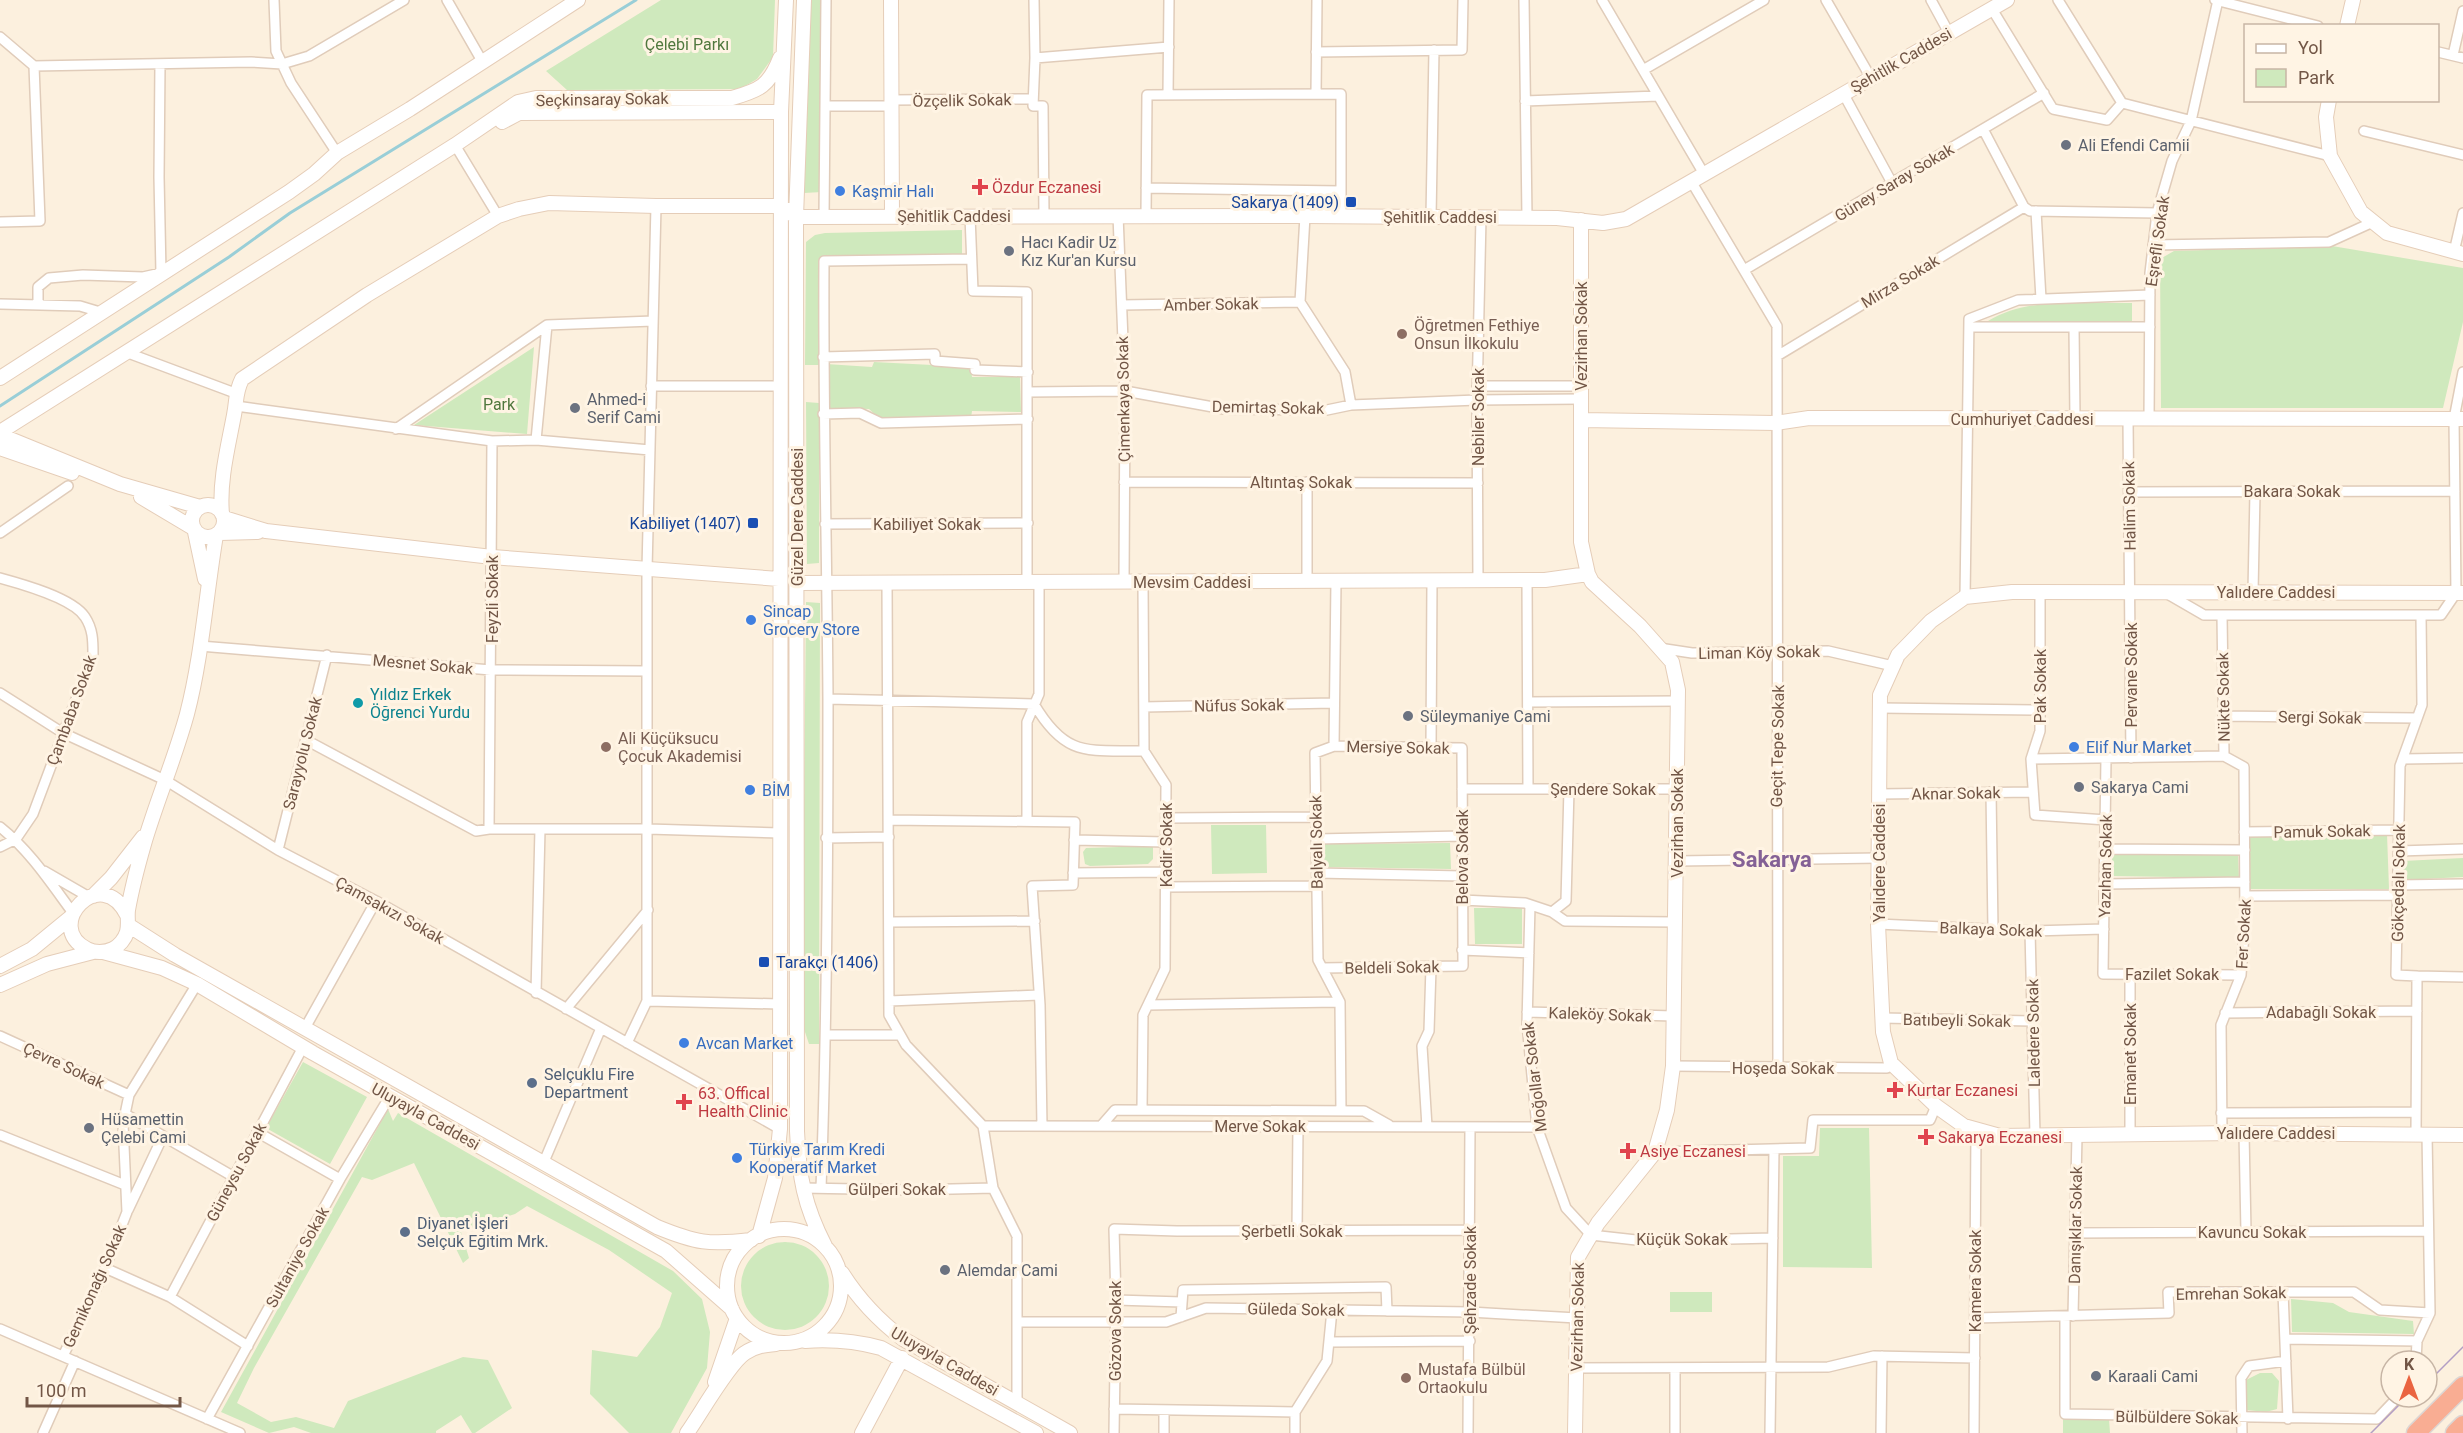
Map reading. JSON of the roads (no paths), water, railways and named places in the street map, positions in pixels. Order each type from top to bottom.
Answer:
[{"type":"highway","points":[[2416,1433],[2463,1386]]},
{"type":"highway","points":[[2455,1433],[2463,1425]]},
{"type":"street","points":[[274,0],[276,51],[291,83],[337,153]]},
{"type":"street","points":[[0,37],[34,66],[250,62],[282,64],[309,56],[404,0]]},
{"type":"street","points":[[447,0],[482,61]]},
{"type":"street","points":[[0,378],[314,174],[337,153],[578,0]]},
{"type":"street","name":"Güzel Dere Caddesi","points":[[755,1238],[775,1178],[780,1129],[781,112],[786,0]]},
{"type":"street","name":"Güzel Dere Caddesi","points":[[804,0],[796,217],[797,1131],[802,1188],[810,1218],[825,1246]]},
{"type":"street","points":[[819,217],[825,106],[826,0]]},
{"type":"street","points":[[891,0],[892,216]]},
{"type":"street","points":[[1034,0],[1033,106],[1043,106],[1044,216]]},
{"type":"street","points":[[1168,95],[1169,0]]},
{"type":"street","points":[[1316,94],[1317,0]]},
{"type":"street","points":[[1316,52],[1462,50],[1463,0]]},
{"type":"street","points":[[1524,0],[1527,218]]},
{"type":"street","name":"Geçit Tepe Sokak","points":[[1602,0],[1658,96],[1744,270],[1777,326],[1778,1069]]},
{"type":"street","points":[[1643,70],[1764,0]]},
{"type":"street","points":[[1826,0],[1871,78]]},
{"type":"street","points":[[1931,0],[1949,33]]},
{"type":"street","name":"Şehitlik Caddesi","points":[[796,217],[1119,215],[1481,217],[1581,220],[1603,223],[1626,219],[2007,0]]},
{"type":"street","points":[[2058,0],[2122,103],[2330,156]]},
{"type":"street","points":[[2217,0],[2310,24]]},
{"type":"street","name":"Eşrefli Sokak","points":[[2149,419],[2150,295],[2157,213],[2172,161],[2191,121],[2217,0]]},
{"type":"street","points":[[2347,24],[2353,0]]},
{"type":"street","points":[[1992,9],[2053,109],[2107,120],[2122,103]]},
{"type":"street","points":[[2453,55],[2463,11]]},
{"type":"street","points":[[1035,58],[1169,47]]},
{"type":"street","points":[[1431,217],[1434,50]]},
{"type":"street","name":"Seçkinsaray Sokak","points":[[455,145],[518,102],[536,98],[732,98],[756,91],[774,75],[783,51]]},
{"type":"street","points":[[2439,52],[2463,58]]},
{"type":"street","points":[[160,64],[161,273]]},
{"type":"street","points":[[0,222],[40,220],[34,66]]},
{"type":"street","points":[[1843,93],[1892,183]]},
{"type":"street","name":"Güney Saray Sokak","points":[[1744,270],[2044,93]]},
{"type":"street","points":[[1146,215],[1147,95],[1341,94],[1341,216]]},
{"type":"street","points":[[1525,101],[1658,96]]},
{"type":"street","name":"Özçelik Sokak","points":[[825,106],[1033,99]]},
{"type":"street","points":[[2330,102],[2326,117],[2330,156],[2361,212],[2386,233],[2459,253],[2463,213]]},
{"type":"street","name":"Seçkinsaray Sokak","points":[[455,145],[519,113],[781,112]]},
{"type":"street","points":[[1983,129],[2024,207],[2031,211],[2157,213]]},
{"type":"street","points":[[2364,131],[2463,154]]},
{"type":"street","points":[[0,434],[455,145],[498,216]]},
{"type":"street","points":[[1146,188],[1341,191]]},
{"type":"street","points":[[0,985],[47,964],[113,949],[121,943],[128,920],[132,888],[148,831],[187,714],[218,534],[224,526],[221,500],[224,467],[235,399],[242,379],[367,296],[498,216],[519,209],[549,203],[781,206],[796,217]]},
{"type":"street","points":[[627,1043],[647,1001],[647,569],[656,206]]},
{"type":"street","name":"Mirza Sokak","points":[[1776,356],[2024,207]]},
{"type":"street","points":[[2036,211],[2041,299]]},
{"type":"street","name":"Çimenkaya Sokak","points":[[1119,215],[1125,391],[1124,582]]},
{"type":"street","points":[[970,216],[972,291],[1027,292],[1028,523],[1039,694],[1027,722],[1027,821]]},
{"type":"street","points":[[1305,216],[1300,302],[1345,372],[1351,405]]},
{"type":"street","name":"Nebiler Sokak","points":[[1478,580],[1477,386],[1481,217]]},
{"type":"street","name":"Vezirhan Sokak","points":[[1575,1433],[1578,1257],[1591,1235],[1655,1152],[1667,1110],[1673,1066],[1678,701],[1672,662],[1640,626],[1592,582],[1581,542],[1581,220]]},
{"type":"street","points":[[2153,246],[2329,242],[2373,222]]},
{"type":"street","points":[[821,1188],[827,1035],[828,699],[823,414],[824,261],[971,259]]},
{"type":"street","points":[[38,304],[38,287],[49,278],[83,275],[143,277],[161,273]]},
{"type":"street","points":[[1965,597],[1969,319],[2018,300],[2150,295]]},
{"type":"street","name":"Amber Sokak","points":[[1122,305],[1300,302]]},
{"type":"street","points":[[0,304],[80,306],[100,312]]},
{"type":"street","points":[[396,429],[547,325],[653,321]]},
{"type":"street","points":[[536,440],[547,325]]},
{"type":"street","points":[[1969,327],[2150,327]]},
{"type":"street","points":[[2074,327],[2075,419]]},
{"type":"street","points":[[128,353],[235,399],[396,429],[492,441],[536,440],[650,450]]},
{"type":"street","points":[[823,357],[935,354],[935,361],[975,364],[975,370],[1028,372]]},
{"type":"street","points":[[2164,592],[2204,615],[2441,615],[2459,593],[2455,491],[2458,419],[2463,372]]},
{"type":"street","points":[[651,386],[780,386]]},
{"type":"street","points":[[1477,386],[1581,393]]},
{"type":"street","name":"Demirtaş Sokak","points":[[1028,392],[1125,391],[1224,410],[1327,410],[1351,405],[1581,393]]},
{"type":"street","points":[[823,414],[860,413],[881,423],[1028,419]]},
{"type":"street","name":"Cumhuriyet Caddesi","points":[[1581,420],[1776,423],[1809,418],[2458,419]]},
{"type":"street","name":"Halim Sokak","points":[[2128,419],[2130,592]]},
{"type":"street","points":[[0,434],[120,483],[203,506],[215,507],[223,516],[266,531]]},
{"type":"street","name":"Feyzli Sokak","points":[[489,829],[492,441]]},
{"type":"street","points":[[0,448],[148,500],[207,538],[218,534],[266,531],[492,557],[780,579]]},
{"type":"street","points":[[207,593],[193,516],[215,491],[224,467]]},
{"type":"street","name":"Altıntaş Sokak","points":[[1124,482],[1478,483]]},
{"type":"street","points":[[1307,483],[1307,581]]},
{"type":"street","points":[[0,533],[68,486]]},
{"type":"street","name":"Bakara Sokak","points":[[2129,492],[2455,491]]},
{"type":"street","points":[[2253,592],[2255,492]]},
{"type":"street","name":"Kabiliyet Sokak","points":[[825,524],[1028,523]]},
{"type":"street","name":"Mevsim Caddesi","points":[[797,583],[1545,580],[1588,574]]},
{"type":"street","name":"Çambaba Sokak","points":[[0,578],[52,594],[84,615],[93,633],[93,654],[33,814],[16,839],[0,847]]},
{"type":"street","name":"Şendere Sokak","points":[[1527,580],[1528,789]]},
{"type":"street","points":[[1334,746],[1336,581]]},
{"type":"street","points":[[1431,748],[1432,581]]},
{"type":"street","points":[[1034,704],[1053,733],[1080,749],[1144,751],[1143,582]]},
{"type":"street","points":[[887,583],[889,1015],[906,1045],[983,1126],[993,1188],[1017,1236],[1017,1403]]},
{"type":"street","name":"Yalıdere Caddesi","points":[[2459,593],[2012,592],[1965,597],[1931,621],[1898,655],[1880,695],[1878,924],[1883,1032],[1891,1063],[1936,1106],[1964,1126],[2000,1136],[2222,1133],[2463,1135]]},
{"type":"street","name":"Pak Sokak","points":[[2040,592],[2040,731],[2031,759],[2035,815],[2106,820]]},
{"type":"street","name":"Pervane Sokak","points":[[2130,592],[2131,758]]},
{"type":"street","name":"Nükte Sokak","points":[[2222,615],[2224,756],[2244,767]]},
{"type":"street","name":"Gökçedalı Sokak","points":[[2417,976],[2396,975],[2400,766],[2422,705],[2421,615]]},
{"type":"street","name":"Mesnet Sokak","points":[[200,646],[491,670],[647,671]]},
{"type":"street","name":"Liman Köy Sokak","points":[[1659,648],[1692,653],[1828,651],[1893,666]]},
{"type":"street","name":"Sarayyolu Sokak","points":[[278,850],[327,656]]},
{"type":"street","name":"Çamsakızı Sokak","points":[[0,693],[63,733],[165,780],[278,850],[376,901],[780,1129]]},
{"type":"street","points":[[828,699],[1034,704]]},
{"type":"street","points":[[1528,702],[1678,701]]},
{"type":"street","name":"Nüfus Sokak","points":[[1144,707],[1335,703]]},
{"type":"street","points":[[1880,708],[2040,710]]},
{"type":"street","name":"Sergi Sokak","points":[[2223,716],[2417,718]]},
{"type":"street","points":[[306,740],[476,831],[489,829],[648,829],[780,833]]},
{"type":"street","name":"Mersiye Sokak","points":[[1334,746],[1462,748]]},
{"type":"street","name":"Balyalı Sokak","points":[[1334,746],[1315,753],[1318,960],[1340,1002],[1341,1111]]},
{"type":"street","name":"Belova Sokak","points":[[1462,748],[1463,966]]},
{"type":"street","name":"Kadir Sokak","points":[[1142,1110],[1143,1015],[1165,969],[1166,842],[1166,785],[1144,751]]},
{"type":"street","points":[[2031,759],[2224,756]]},
{"type":"street","name":"Yazıhan Sokak","points":[[2103,974],[2106,758]]},
{"type":"street","points":[[2403,759],[2463,758]]},
{"type":"street","name":"Fer Sokak","points":[[2222,1133],[2221,1025],[2241,975],[2245,896],[2244,767]]},
{"type":"street","name":"Şendere Sokak","points":[[1462,789],[1677,789]]},
{"type":"street","points":[[1552,912],[1566,901],[1569,789]]},
{"type":"street","points":[[1991,792],[1993,930]]},
{"type":"street","name":"Aknar Sokak","points":[[1879,794],[2033,792]]},
{"type":"street","points":[[1166,818],[1316,817]]},
{"type":"street","points":[[888,820],[1075,822],[1073,885],[1032,886],[1039,995],[1042,1126]]},
{"type":"street","points":[[0,827],[16,839],[42,869],[72,915],[73,935],[85,948],[98,952]]},
{"type":"street","points":[[536,993],[540,829]]},
{"type":"street","name":"Pamuk Sokak","points":[[2244,832],[2399,830]]},
{"type":"street","points":[[0,966],[32,949],[72,915],[77,905],[111,878],[148,831]]},
{"type":"street","points":[[1316,839],[1462,836]]},
{"type":"street","points":[[826,838],[889,837]]},
{"type":"street","points":[[1074,840],[1166,842]]},
{"type":"street","points":[[2105,849],[2245,850]]},
{"type":"street","points":[[2399,851],[2463,849]]},
{"type":"street","points":[[1677,861],[1879,858]]},
{"type":"street","points":[[42,869],[91,896],[110,897],[117,901],[128,920]]},
{"type":"street","points":[[1074,873],[1165,872]]},
{"type":"street","points":[[1317,873],[1462,876]]},
{"type":"street","points":[[2105,884],[2245,882]]},
{"type":"street","points":[[2245,896],[2398,890],[2463,884]]},
{"type":"street","points":[[1165,886],[1317,886]]},
{"type":"street","points":[[1462,900],[1530,905],[1552,912],[1565,921],[1676,922]]},
{"type":"street","points":[[305,1028],[376,901]]},
{"type":"street","name":"Moğollar Sokak","points":[[1530,905],[1527,1012],[1537,1127],[1566,1208],[1591,1235]]},
{"type":"street","points":[[566,1009],[648,910]]},
{"type":"street","name":"Uluyayla Caddesi","points":[[128,920],[175,955],[657,1227],[687,1239],[716,1244],[755,1238]]},
{"type":"street","points":[[889,922],[1035,921]]},
{"type":"street","name":"Balkaya Sokak","points":[[1878,924],[2030,931],[2104,929]]},
{"type":"street","name":"Laledere Sokak","points":[[2030,931],[2035,1135]]},
{"type":"street","points":[[1462,950],[1529,952]]},
{"type":"street","name":"Uluyayla Caddesi","points":[[98,952],[162,968],[197,984],[303,1047],[666,1251],[735,1314]]},
{"type":"street","name":"Beldeli Sokak","points":[[1322,968],[1463,966]]},
{"type":"street","points":[[1428,1127],[1422,1046],[1429,1030],[1431,967]]},
{"type":"street","name":"Fazilet Sokak","points":[[2103,974],[2241,975]]},
{"type":"street","name":"Emanet Sokak","points":[[2130,974],[2130,1134]]},
{"type":"street","points":[[2417,1349],[2417,1341],[2430,1313],[2422,1134],[2416,1112],[2417,976],[2463,977]]},
{"type":"street","name":"Gemikonağı Sokak","points":[[63,1356],[105,1268],[127,1212],[125,1114],[129,1095],[197,984]]},
{"type":"street","points":[[889,1001],[1039,995]]},
{"type":"street","points":[[647,1001],[780,1004]]},
{"type":"street","points":[[1148,1005],[1340,1002]]},
{"type":"street","name":"Adabağlı Sokak","points":[[2225,1013],[2417,1011]]},
{"type":"street","name":"Kaleköy Sokak","points":[[1527,1012],[1674,1016]]},
{"type":"street","name":"Batıbeyli Sokak","points":[[1882,1018],[2032,1021]]},
{"type":"street","points":[[543,1164],[600,1029]]},
{"type":"street","points":[[827,1035],[900,1035]]},
{"type":"street","name":"Çevre Sokak","points":[[0,1036],[129,1095]]},
{"type":"street","name":"Güneysu Sokak","points":[[170,1297],[303,1047]]},
{"type":"street","name":"Hoşeda Sokak","points":[[1673,1066],[1778,1069],[1887,1068],[1891,1063]]},
{"type":"street","name":"Sultaniye Sokak","points":[[207,1419],[340,1179],[390,1096]]},
{"type":"street","points":[[1655,1152],[1810,1148],[1813,1120],[1930,1120],[1936,1106]]},
{"type":"street","points":[[1101,1126],[1115,1110],[1142,1110],[1364,1111],[1391,1127]]},
{"type":"street","points":[[2222,1113],[2416,1112]]},
{"type":"street","points":[[125,1114],[234,1177]]},
{"type":"street","name":"Merve Sokak","points":[[983,1126],[1537,1127]]},
{"type":"street","points":[[1296,1230],[1298,1126]]},
{"type":"street","name":"Şehzade Sokak","points":[[1468,1433],[1470,1127]]},
{"type":"street","name":"Kamera Sokak","points":[[1974,1433],[1976,1130]]},
{"type":"street","points":[[257,1132],[340,1179]]},
{"type":"street","points":[[2244,1133],[2246,1232]]},
{"type":"street","points":[[0,1135],[125,1185]]},
{"type":"street","name":"Danışıklar Sokak","points":[[2065,1414],[2075,1233],[2077,1135]]},
{"type":"street","points":[[127,1212],[163,1136]]},
{"type":"street","points":[[1770,1433],[1774,1149]]},
{"type":"street","name":"Gülperi Sokak","points":[[802,1188],[912,1190],[993,1188]]},
{"type":"street","points":[[687,1433],[743,1354],[759,1346],[797,1342],[813,1336],[835,1313],[841,1298],[842,1282],[839,1269],[825,1246],[812,1236],[797,1230],[781,1229],[755,1238],[735,1257],[729,1271],[727,1287],[729,1303],[735,1314],[749,1331],[765,1340],[781,1343]]},
{"type":"street","name":"Şerbetli Sokak","points":[[1114,1229],[1470,1230]]},
{"type":"street","name":"Gözova Sokak","points":[[1114,1229],[1116,1300],[1114,1433]]},
{"type":"street","name":"Kavuncu Sokak","points":[[2075,1233],[2428,1231]]},
{"type":"street","name":"Küçük Sokak","points":[[1591,1235],[1645,1241],[1773,1238]]},
{"type":"street","points":[[105,1268],[170,1297],[248,1346]]},
{"type":"street","name":"Uluyayla Caddesi","points":[[839,1269],[856,1296],[878,1320],[895,1333],[1070,1433]]},
{"type":"street","points":[[1181,1317],[1183,1290],[1386,1287],[1387,1311]]},
{"type":"street","name":"Emrehan Sokak","points":[[1975,1318],[2169,1313],[2168,1292],[2354,1292],[2380,1310],[2430,1313]]},
{"type":"street","points":[[2283,1292],[2288,1419]]},
{"type":"street","points":[[1116,1300],[1182,1302]]},
{"type":"street","name":"Güleda Sokak","points":[[1018,1322],[1166,1322],[1206,1308],[1470,1312],[1577,1318]]},
{"type":"street","points":[[1295,1433],[1295,1412],[1327,1361],[1332,1310]]},
{"type":"street","points":[[706,1407],[735,1314]]},
{"type":"street","points":[[0,1329],[240,1433]]},
{"type":"street","name":"Uluyayla Caddesi","points":[[797,1342],[828,1339],[853,1341],[881,1348],[1036,1433]]},
{"type":"street","points":[[2286,1339],[2417,1341]]},
{"type":"street","points":[[1329,1342],[1470,1341]]},
{"type":"street","points":[[1576,1368],[1828,1367],[1874,1356],[1975,1358]]},
{"type":"street","points":[[1881,1433],[1882,1356]]},
{"type":"street","points":[[862,1433],[902,1358]]},
{"type":"street","points":[[43,1433],[75,1361]]},
{"type":"street","points":[[2242,1433],[2241,1378],[2249,1366],[2286,1361]]},
{"type":"street","points":[[1675,1368],[1675,1433]]},
{"type":"street","points":[[1114,1409],[1295,1412]]},
{"type":"street","name":"Bülbüldere Sokak","points":[[2065,1414],[2377,1419],[2387,1409]]},
{"type":"street","points":[[1164,1410],[1164,1433]]},
{"type":"waterway","points":[[0,406],[229,257],[290,213],[636,0]]},
{"type":"tram line","points":[[2439,1371],[2463,1347]]},
{"type":"tram line","points":[[2371,1433],[2395,1409]]},
{"type":"place","name":"Ali Efendi Camii","points":[[2066,145]]},
{"type":"place","name":"Özdur Eczanesi","points":[[980,187]]},
{"type":"place","name":"Kaşmir Halı","points":[[840,191]]},
{"type":"place","name":"Sakarya (1409)","points":[[1351,202]]},
{"type":"place","name":"Hacı Kadir Uz Kız Kur'an Kursu","points":[[1009,251]]},
{"type":"place","name":"Öğretmen Fethiye Onsun İlkokulu","points":[[1402,334]]},
{"type":"place","name":"Ahmed-i Serif Cami","points":[[575,408]]},
{"type":"place","name":"Kabiliyet (1407)","points":[[753,523]]},
{"type":"place","name":"Sincap Grocery Store","points":[[751,620]]},
{"type":"place","name":"Yıldız Erkek Öğrenci Yurdu","points":[[358,703]]},
{"type":"place","name":"Süleymaniye Cami","points":[[1408,716]]},
{"type":"place","name":"Ali Küçüksucu Çocuk Akademisi","points":[[606,747]]},
{"type":"place","name":"Elif Nur Market","points":[[2074,747]]},
{"type":"place","name":"Sakarya Cami","points":[[2079,787]]},
{"type":"place","name":"BİM","points":[[750,790]]},
{"type":"place","name":"Tarakçı (1406)","points":[[764,962]]},
{"type":"place","name":"Avcan Market","points":[[684,1043]]},
{"type":"place","name":"Selçuklu Fire Department","points":[[532,1083]]},
{"type":"place","name":"Kurtar Eczanesi","points":[[1895,1090]]},
{"type":"place","name":"63. Offical Health Clinic","points":[[684,1102]]},
{"type":"place","name":"Hüsamettin Çelebi Cami","points":[[89,1128]]},
{"type":"place","name":"Sakarya Eczanesi","points":[[1926,1137]]},
{"type":"place","name":"Asiye Eczanesi","points":[[1628,1151]]},
{"type":"place","name":"Türkiye Tarım Kredi Kooperatif Market","points":[[737,1158]]},
{"type":"place","name":"Diyanet İşleri Selçuk Eğitim Mrk.","points":[[405,1232]]},
{"type":"place","name":"Alemdar Cami","points":[[945,1270]]},
{"type":"place","name":"Karaali Cami","points":[[2096,1376]]},
{"type":"place","name":"Mustafa Bülbül Ortaokulu","points":[[1406,1378]]},
{"type":"district","name":"Sakarya","points":[[1772,859]]},
{"type":"park label","name":"Çelebi Parkı","points":[[687,44]]},
{"type":"park label","name":"Park","points":[[499,404]]}]
